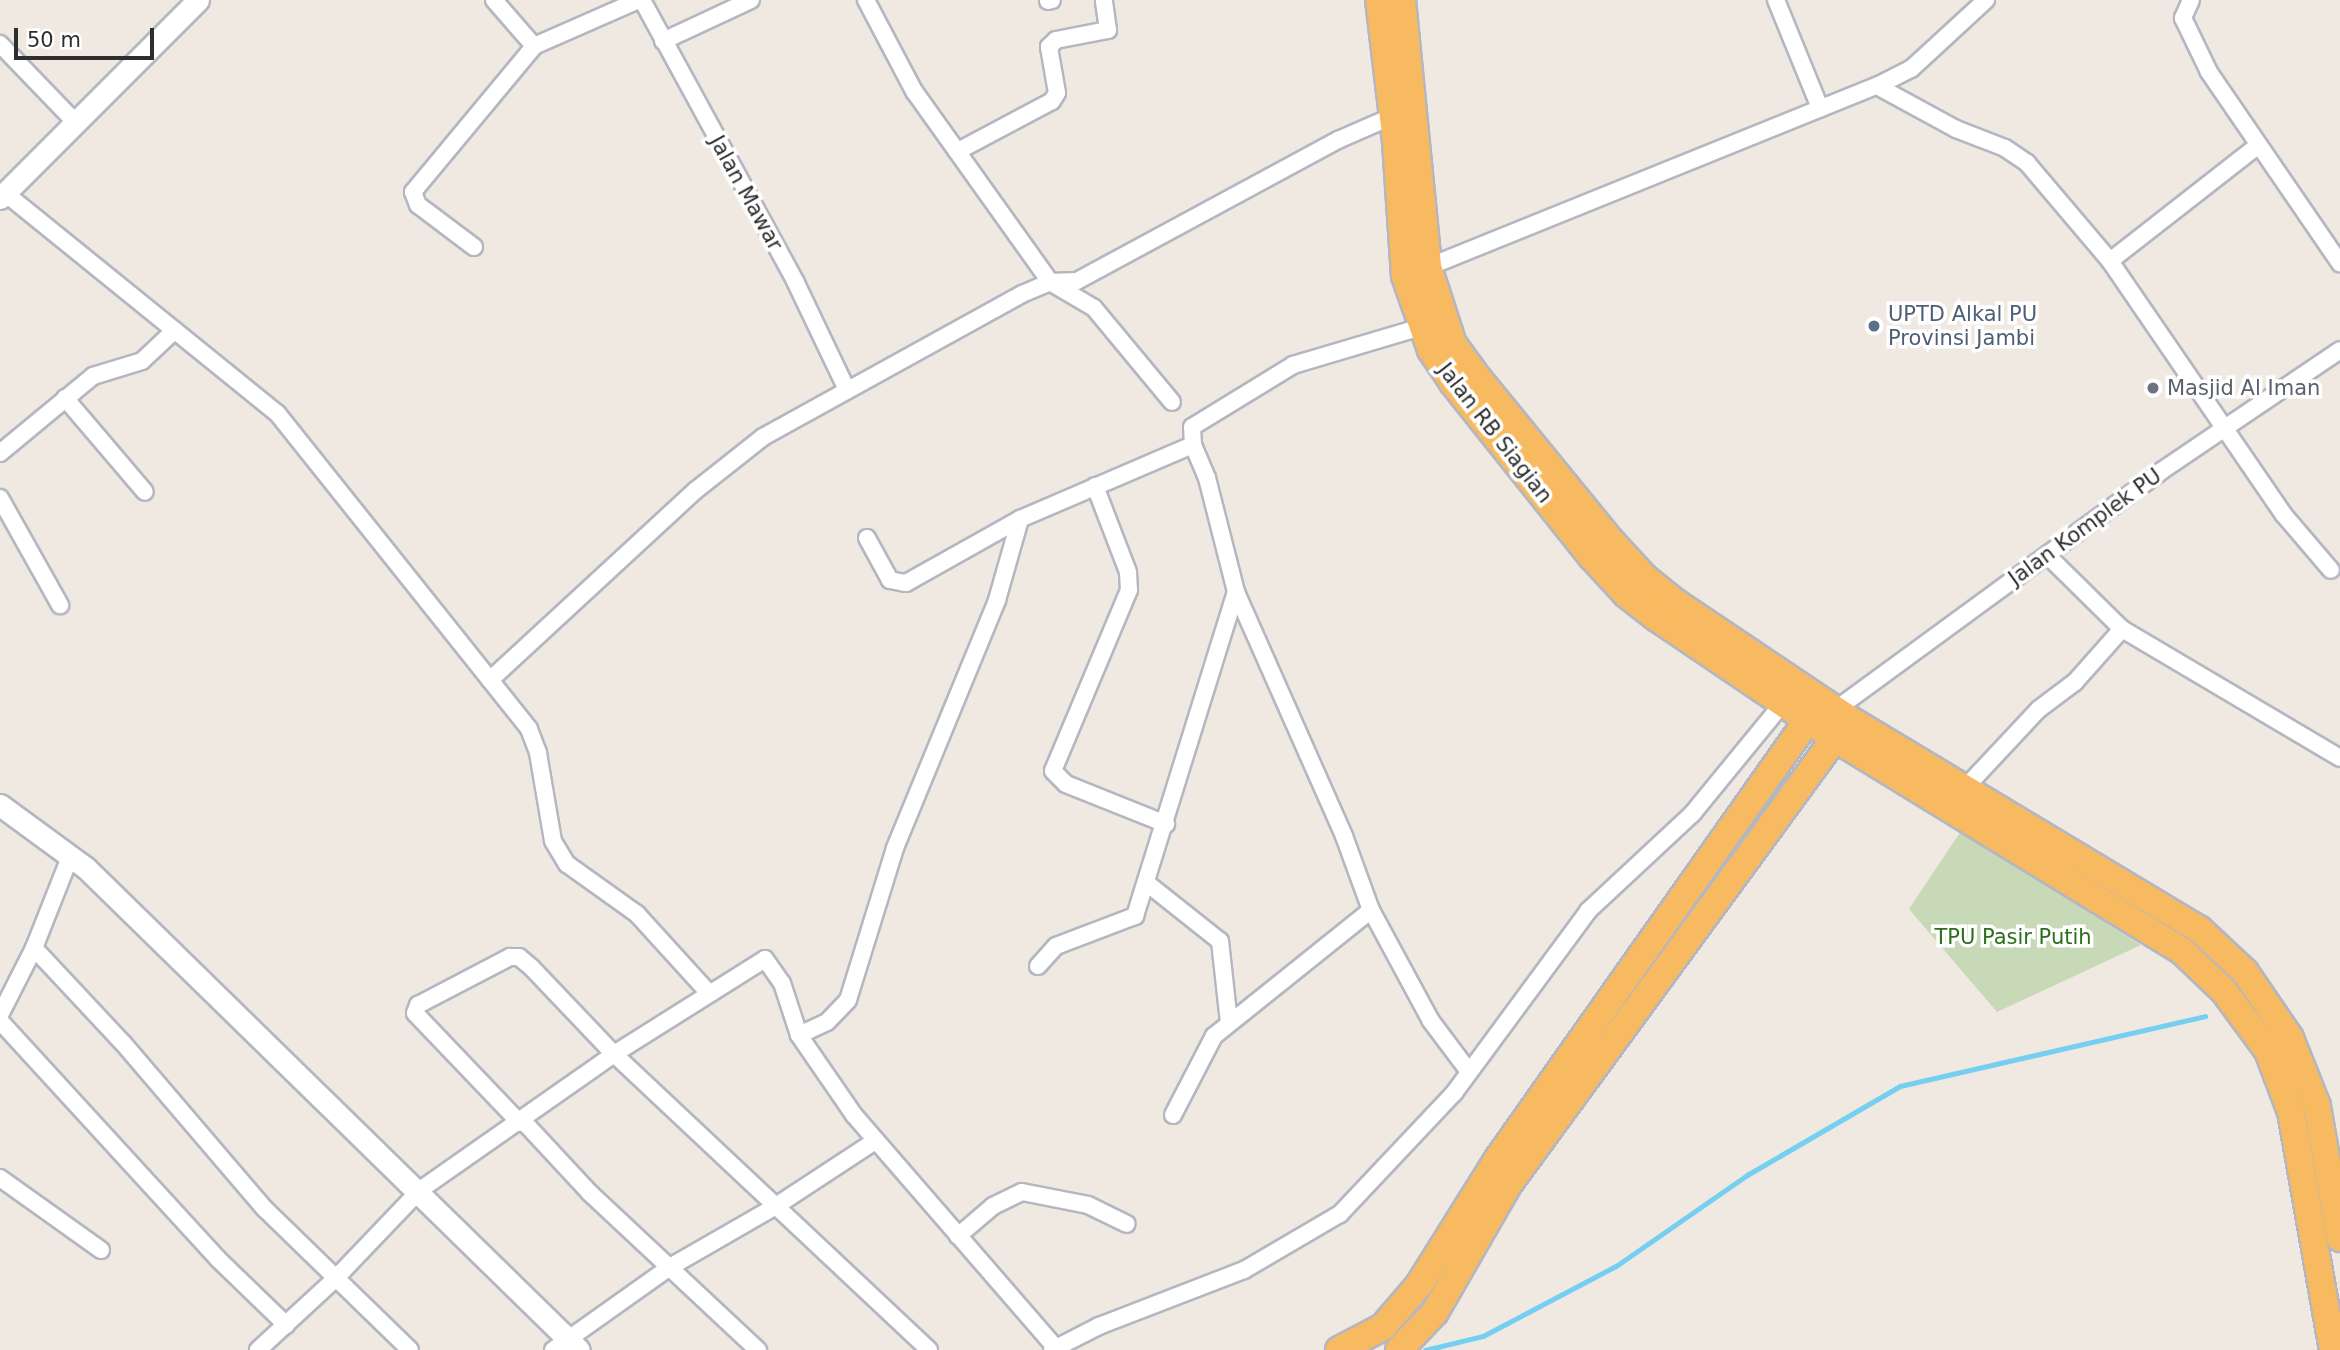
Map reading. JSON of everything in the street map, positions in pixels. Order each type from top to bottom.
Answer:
[{"type":"highway","name":"Jalan RB Siagian","points":[[1379,0],[1393,116],[1405,276],[1421,327],[1453,383],[1635,586]]},
{"type":"highway","name":"Jalan RB Siagian","points":[[1402,0],[1427,267],[1453,344],[1635,586]]},
{"type":"highway","points":[[1635,586],[1783,703],[1830,718],[1965,788],[2199,929],[2245,972],[2290,1038],[2317,1106],[2316,1179],[2333,1350]]},
{"type":"highway","points":[[1635,586],[2182,950],[2224,990],[2269,1051],[2340,1238]]},
{"type":"highway","points":[[1339,1350],[1383,1327],[1419,1285],[1497,1160],[1830,718]]},
{"type":"highway","points":[[1399,1350],[1435,1312],[1508,1185],[1830,718]]},
{"type":"street","points":[[198,0],[3,196],[277,413],[529,729],[538,753],[548,822],[561,855],[581,875],[637,914],[709,993]]},
{"type":"street","points":[[474,247],[418,205],[412,192],[534,46],[494,0]]},
{"type":"street","name":"Jalan Mawar","points":[[534,46],[640,0],[796,284],[846,388]]},
{"type":"street","points":[[663,41],[751,0]]},
{"type":"street","points":[[866,0],[914,91],[1049,282],[1094,308],[1172,402]]},
{"type":"street","points":[[958,151],[1052,101],[1057,93],[1049,47],[1056,40],[1108,30],[1104,0]]},
{"type":"street","points":[[1776,0],[1819,108]]},
{"type":"street","points":[[1427,267],[1877,86],[1911,69],[1985,0]]},
{"type":"street","points":[[2191,0],[2183,18],[2193,45],[2257,146],[2340,263]]},
{"type":"street","points":[[0,44],[76,123]]},
{"type":"street","points":[[1877,86],[1956,129],[2005,148],[2027,163],[2110,261],[2284,515],[2331,570]]},
{"type":"street","points":[[490,680],[696,490],[763,437],[846,388],[1049,282],[1077,281],[1338,140],[1393,116]]},
{"type":"street","points":[[2110,261],[2257,146]]},
{"type":"street","points":[[1421,327],[1293,365],[1192,427],[1193,445],[1207,478],[1236,593],[1339,824],[1371,909],[1431,1021],[1467,1069]]},
{"type":"street","points":[[0,453],[65,398],[108,367],[142,361],[175,330]]},
{"type":"street","name":"Jalan Komplek PU","points":[[1830,718],[2047,555],[2340,350]]},
{"type":"street","points":[[65,398],[145,492]]},
{"type":"street","points":[[867,538],[890,580],[901,584],[1020,519],[1193,445]]},
{"type":"street","points":[[1095,486],[1128,572],[1129,590],[1053,771],[1066,784],[1166,824]]},
{"type":"street","points":[[0,498],[60,605]]},
{"type":"street","points":[[799,1035],[827,1022],[848,1000],[895,848],[997,600],[1020,519]]},
{"type":"street","points":[[2047,555],[2122,628],[2340,758]]},
{"type":"street","points":[[1038,966],[1056,946],[1130,921],[1148,884],[1190,727],[1236,593]]},
{"type":"street","points":[[1965,788],[2039,709],[2076,682],[2122,628]]},
{"type":"street","points":[[258,1350],[335,1279],[420,1190],[521,1122],[614,1054],[765,959],[782,984],[799,1035],[875,1141],[1054,1349],[1244,1270],[1330,1223],[1454,1093],[1467,1069],[1588,911],[1693,813],[1783,703]]},
{"type":"street","points":[[0,805],[70,857],[420,1190],[567,1347],[670,1267],[776,1206],[875,1141]]},
{"type":"street","points":[[0,1015],[34,948],[70,857]]},
{"type":"street","points":[[1148,884],[1220,942],[1229,1023]]},
{"type":"street","points":[[1173,1115],[1204,1048],[1229,1023],[1371,909]]},
{"type":"street","points":[[34,948],[123,1043],[265,1209],[410,1350]]},
{"type":"street","points":[[758,1350],[590,1192],[417,1017],[418,1005],[501,958],[519,957],[614,1054],[929,1350]]},
{"type":"street","points":[[0,1021],[218,1259],[286,1325]]},
{"type":"street","points":[[0,1178],[101,1250]]},
{"type":"street","points":[[958,1236],[1002,1200],[1022,1192],[1088,1205],[1127,1224]]},
{"type":"green space","name":"TPU Pasir Putih","points":[[1961,831],[2141,945],[1997,1012],[1909,909]]},
{"type":"waterway","points":[[1425,1350],[1483,1336],[1616,1266],[1747,1175],[1900,1086],[2205,1016]]},
{"type":"place","name":"UPTD Alkal PU Provinsi Jambi","points":[[1874,326]]},
{"type":"place","name":"Masjid Al Iman","points":[[2153,388]]}]
